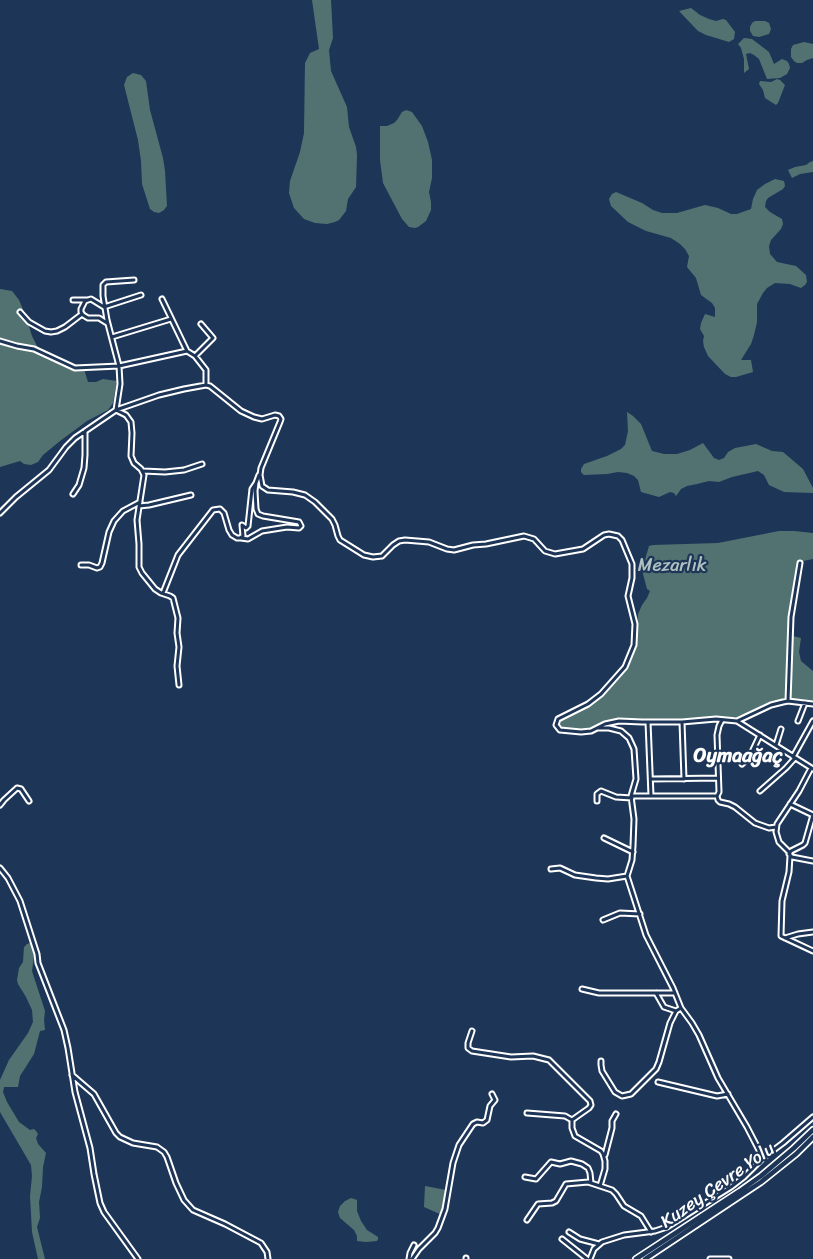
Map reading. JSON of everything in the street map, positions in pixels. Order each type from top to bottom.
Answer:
[{"type":"highway","name":"Kuzey Çevre Yolu","points":[[636,1259],[761,1176],[813,1130]]},
{"type":"highway","name":"Kuzey Çevre Yolu","points":[[645,1259],[761,1182],[796,1154],[813,1137]]},
{"type":"street","points":[[116,410],[120,384],[119,366],[104,307],[103,285],[107,282],[134,280]]},
{"type":"street","points":[[73,300],[91,299],[104,307],[141,295]]},
{"type":"street","points":[[162,299],[187,351],[196,356],[206,370],[206,385]]},
{"type":"street","points":[[87,300],[81,309],[82,314],[88,318],[99,318],[108,323]]},
{"type":"street","points":[[20,312],[29,322],[45,331],[51,332],[57,332],[82,314]]},
{"type":"street","points":[[112,337],[172,319]]},
{"type":"street","points":[[196,356],[213,338],[200,324]]},
{"type":"street","points":[[0,341],[34,349],[75,368],[119,366],[187,351]]},
{"type":"street","points":[[0,513],[49,470],[75,438],[116,410],[184,389],[206,385],[210,386],[241,411],[254,417],[262,419],[275,415],[280,418],[280,422],[264,457],[260,475],[252,489],[248,526],[246,528],[242,525],[243,534],[241,538]]},
{"type":"street","points":[[116,410],[126,415],[130,420],[132,430],[131,456],[134,463],[143,471],[165,472],[184,470],[202,464]]},
{"type":"street","points":[[73,494],[79,484],[84,468],[85,431]]},
{"type":"street","points":[[143,471],[144,476],[137,525],[140,569],[153,588],[173,598],[178,618],[179,647],[177,666],[180,685]]},
{"type":"street","points":[[260,475],[262,486],[268,490],[293,492],[305,495],[316,502],[332,519],[340,540],[356,551],[373,557],[382,556],[393,545],[405,540],[429,542],[454,550],[524,536],[534,539],[545,551],[555,554],[583,549],[608,534],[618,536],[622,540],[632,564],[632,578],[628,596],[635,624],[634,645],[625,666],[601,694],[588,704],[558,719],[556,723],[558,729],[581,732],[591,731],[605,724],[619,721],[737,721],[812,769],[778,822],[776,832],[780,842],[790,854],[813,861]]},
{"type":"street","points":[[163,593],[178,555],[213,510],[222,510],[230,533],[234,537],[248,539],[262,531],[287,527],[299,528],[301,526],[298,522],[258,514],[256,509],[256,483]]},
{"type":"street","points":[[81,565],[100,567],[114,521],[124,511],[140,504],[149,505],[191,495]]},
{"type":"street","points":[[788,701],[790,616],[800,563]]},
{"type":"street","points":[[737,721],[772,705],[788,701],[813,704]]},
{"type":"street","points":[[798,721],[804,703]]},
{"type":"street","points":[[722,720],[717,735],[717,799],[720,802],[735,807],[756,823],[769,828],[776,827]]},
{"type":"street","points":[[648,722],[651,796]]},
{"type":"street","points":[[682,722],[684,779]]},
{"type":"street","points":[[760,791],[786,768],[813,722]]},
{"type":"street","points":[[597,728],[621,731],[627,736],[635,751],[636,777],[631,797],[634,819],[633,852],[627,876],[646,935],[681,1008],[699,1035],[714,1071],[747,1127],[762,1158]]},
{"type":"street","points":[[776,745],[781,729]]},
{"type":"street","points":[[742,764],[750,756],[760,735]]},
{"type":"street","points":[[651,779],[718,778]]},
{"type":"street","points":[[0,805],[18,788],[21,789],[30,801]]},
{"type":"street","points":[[597,801],[597,796],[601,791],[616,797],[717,796]]},
{"type":"street","points":[[790,804],[813,815],[805,844],[792,850],[790,854],[782,901],[782,936],[813,951]]},
{"type":"street","points":[[604,838],[633,852]]},
{"type":"street","points":[[0,868],[8,878],[20,901],[37,954],[38,963],[64,1030],[75,1092],[90,1148],[100,1203],[104,1212],[138,1259]]},
{"type":"street","points":[[551,869],[560,868],[575,875],[596,878],[608,879],[627,876]]},
{"type":"street","points":[[603,920],[620,913],[640,914]]},
{"type":"street","points":[[785,938],[813,932]]},
{"type":"street","points":[[582,989],[599,993],[675,993]]},
{"type":"street","points":[[656,993],[664,1008],[676,1011]]},
{"type":"street","points":[[601,1061],[602,1071],[615,1092],[622,1096],[628,1096],[652,1075],[658,1066],[670,1022],[676,1011],[681,1008]]},
{"type":"street","points":[[472,1031],[468,1048],[472,1051],[511,1057],[533,1056],[549,1060],[590,1102],[589,1108],[572,1120]]},
{"type":"street","points":[[72,1075],[94,1094],[120,1137],[157,1147],[164,1152],[184,1200],[193,1210],[261,1243],[267,1252],[268,1259]]},
{"type":"street","points":[[658,1082],[717,1096],[728,1094]]},
{"type":"street","points":[[411,1259],[438,1228],[445,1209],[453,1163],[459,1145],[473,1124],[477,1122],[483,1123],[487,1120],[490,1106],[495,1100],[492,1094]]},
{"type":"street","points":[[527,1113],[565,1116],[572,1120]]},
{"type":"street","points":[[600,1186],[605,1169],[604,1156],[611,1134],[612,1121],[616,1114]]},
{"type":"street","points":[[562,1240],[588,1259],[599,1244],[624,1235],[651,1232],[671,1225],[735,1184],[748,1174],[762,1158],[813,1117]]},
{"type":"street","points":[[572,1120],[572,1130],[575,1136],[601,1151],[604,1156]]},
{"type":"street","points":[[525,1177],[536,1179],[551,1162],[560,1164],[572,1161],[588,1168],[591,1183]]},
{"type":"street","points":[[527,1220],[538,1204],[556,1201],[566,1183],[588,1182],[612,1190],[624,1206],[641,1216],[651,1232]]},
{"type":"street","points":[[569,1232],[580,1239],[599,1244]]},
{"type":"street","points":[[411,1259],[410,1253],[414,1244]]},
{"type":"street","points":[[710,1259],[729,1259]]},
{"type":"green space","points":[[312,0],[331,0],[333,38],[329,50],[331,71],[347,107],[349,127],[357,155],[356,187],[348,199],[346,211],[339,220],[327,224],[315,223],[304,219],[294,208],[289,193],[290,181],[304,133],[305,63],[310,53],[319,49]]},
{"type":"green space","points":[[691,8],[709,19],[716,21],[726,20],[735,32],[734,39],[729,42],[698,31],[679,11]]},
{"type":"green space","points":[[755,21],[769,23],[771,29],[769,34],[759,37],[753,36],[750,27]]},
{"type":"green space","points":[[744,38],[752,39],[769,52],[774,64],[782,59],[787,61],[790,68],[787,74],[780,78],[767,79],[759,59],[750,53],[746,54],[749,69],[744,73],[744,59],[738,44]]},
{"type":"green space","points":[[804,42],[813,44],[813,58],[797,63],[791,57],[791,49],[793,45]]},
{"type":"green space","points":[[133,73],[141,75],[146,81],[150,110],[163,158],[167,206],[159,213],[150,209],[142,184],[138,140],[124,85],[127,77]]},
{"type":"green space","points":[[777,79],[785,85],[776,105],[765,98],[759,84],[760,81],[771,82]]},
{"type":"green space","points":[[406,110],[412,112],[422,126],[432,160],[432,178],[429,192],[431,210],[426,221],[415,228],[409,227],[402,219],[383,183],[380,160],[380,126],[394,123],[402,112]]},
{"type":"green space","points":[[813,161],[813,172],[800,174],[792,178],[788,170]]},
{"type":"green space","points":[[775,179],[784,181],[785,186],[768,198],[765,207],[782,219],[783,224],[771,240],[769,246],[770,254],[777,262],[796,266],[806,275],[807,282],[801,288],[790,284],[775,283],[763,293],[757,304],[757,322],[754,335],[741,360],[751,360],[753,372],[731,377],[725,374],[708,356],[704,347],[704,336],[700,329],[701,323],[705,314],[715,317],[715,308],[712,303],[701,295],[696,278],[687,267],[689,256],[685,249],[671,238],[646,231],[628,222],[611,206],[609,199],[616,192],[662,213],[677,213],[705,205],[731,214],[737,214],[751,209],[757,190]]},
{"type":"green space","points":[[0,289],[12,291],[19,300],[40,352],[72,368],[84,369],[88,382],[96,382],[103,379],[117,381],[113,403],[108,410],[87,421],[43,455],[38,462],[31,465],[20,461],[0,467]]},
{"type":"green space","points":[[627,412],[641,424],[652,451],[664,454],[677,454],[703,443],[714,458],[719,460],[735,448],[756,444],[772,451],[783,452],[803,469],[813,488],[813,493],[784,492],[769,485],[764,475],[758,471],[719,482],[709,481],[687,486],[681,489],[676,496],[670,492],[659,497],[641,492],[638,480],[627,473],[584,475],[581,469],[584,464],[607,456],[625,445],[628,431]]},
{"type":"green space","name":"Mezarlık","points":[[779,531],[813,533],[813,559],[803,561],[795,606],[793,636],[801,638],[799,652],[801,661],[813,671],[813,702],[787,699],[748,715],[738,717],[613,720],[602,723],[592,730],[561,728],[559,724],[561,719],[586,707],[602,696],[629,664],[636,640],[638,614],[650,591],[647,589],[642,570],[649,546],[718,543]]},
{"type":"green space","points":[[30,943],[34,956],[32,971],[45,1011],[45,1030],[40,1031],[34,1054],[20,1076],[18,1087],[4,1087],[3,1092],[19,1122],[30,1130],[34,1129],[36,1131],[38,1134],[36,1138],[38,1144],[46,1153],[39,1202],[40,1218],[37,1227],[45,1259],[38,1259],[32,1232],[31,1165],[0,1112],[0,1080],[9,1060],[28,1033],[33,1022],[32,1010],[17,980],[19,968],[23,962],[24,947]]},
{"type":"green space","points":[[425,1186],[446,1190],[442,1215],[424,1207]]},
{"type":"green space","points":[[351,1198],[357,1200],[357,1211],[361,1221],[367,1230],[378,1237],[377,1241],[357,1241],[354,1230],[340,1218],[338,1212],[340,1206]]},
{"type":"district","name":"Oymaağaç","points":[[738,757]]}]
